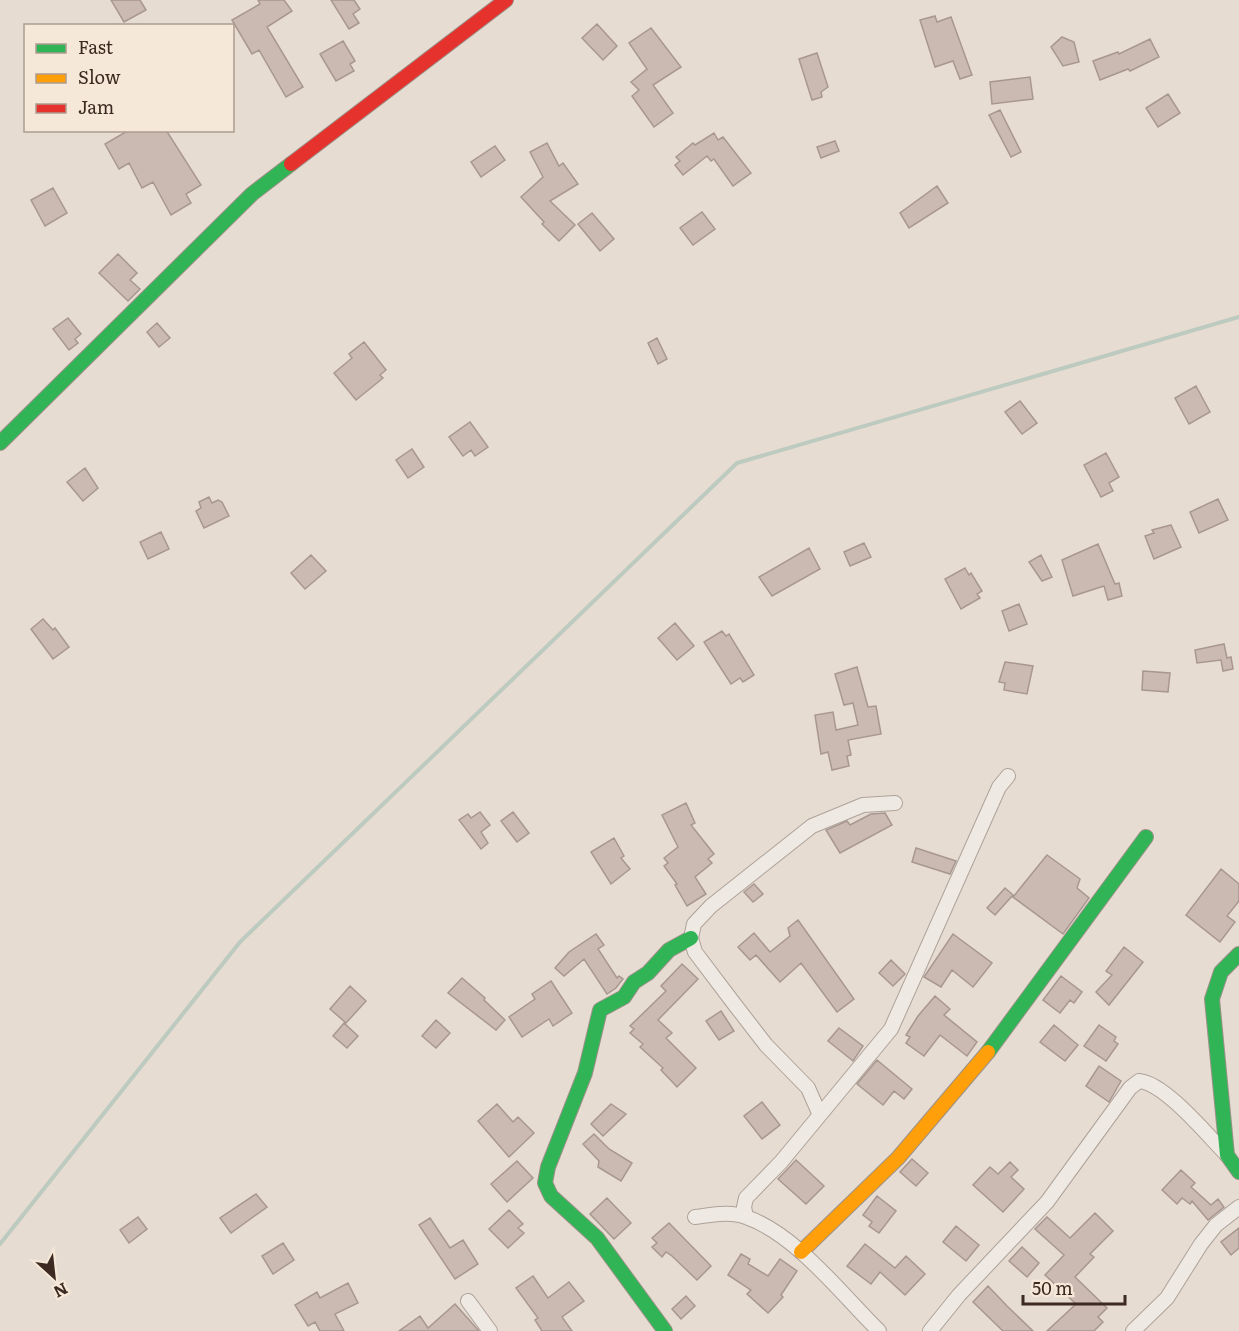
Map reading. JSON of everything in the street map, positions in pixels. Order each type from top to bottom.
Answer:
[{"type":"street","points":[[0,443],[252,194],[506,0]]},
{"type":"street","points":[[746,1216],[744,1207],[746,1198],[781,1162],[819,1113],[891,1029],[999,787],[1008,776]]},
{"type":"street","points":[[819,1113],[808,1088],[766,1045],[695,952],[691,938],[694,924],[711,906],[812,826],[862,805],[895,803]]},
{"type":"street","points":[[801,1252],[853,1207],[931,1121],[1066,951],[1146,837]]},
{"type":"street","points":[[665,1331],[597,1238],[551,1196],[545,1183],[548,1167],[585,1073],[600,1011],[624,997],[634,982],[648,973],[669,950],[691,938]]},
{"type":"street","points":[[1239,954],[1221,972],[1212,999],[1227,1155],[1232,1166],[1239,1173]]},
{"type":"street","points":[[930,1331],[959,1294],[1047,1202],[1130,1088],[1139,1081],[1148,1082],[1163,1092],[1227,1155]]},
{"type":"street","points":[[1133,1331],[1167,1298],[1201,1244],[1216,1225],[1239,1207]]},
{"type":"street","points":[[695,1217],[724,1214],[746,1216],[769,1228],[801,1252],[879,1331]]},
{"type":"street","points":[[468,1301],[490,1331]]},
{"type":"building","points":[[111,0],[140,0],[146,10],[124,22]]},
{"type":"building","points":[[258,0],[284,0],[292,11],[267,27],[303,87],[286,97],[259,50],[252,54],[232,20],[260,4]]},
{"type":"building","points":[[331,0],[354,0],[360,9],[353,14],[359,23],[349,29]]},
{"type":"building","points":[[935,16],[937,22],[951,17],[972,75],[960,79],[953,61],[935,67],[920,20]]},
{"type":"building","points":[[597,24],[617,46],[603,60],[582,38]]},
{"type":"building","points":[[651,28],[681,67],[653,85],[673,113],[654,127],[632,96],[639,90],[631,82],[647,69],[629,43]]},
{"type":"building","points":[[1062,37],[1074,42],[1079,62],[1063,66],[1051,47]]},
{"type":"building","points":[[1150,39],[1159,57],[1130,71],[1128,69],[1100,80],[1093,61],[1118,52],[1119,54]]},
{"type":"building","points":[[343,41],[355,61],[350,64],[354,71],[336,81],[320,54]]},
{"type":"building","points":[[817,53],[828,87],[821,92],[822,97],[812,100],[799,59]]},
{"type":"building","points":[[1030,77],[1033,99],[992,104],[990,82]]},
{"type":"building","points":[[1168,94],[1180,113],[1158,127],[1146,108]]},
{"type":"building","points":[[1000,110],[1021,152],[1011,157],[989,115]]},
{"type":"building","points":[[126,132],[167,132],[201,185],[186,194],[191,203],[171,215],[153,182],[142,188],[129,163],[119,169],[105,144]]},
{"type":"building","points":[[714,133],[718,140],[723,137],[751,173],[733,186],[714,159],[711,161],[707,156],[683,175],[675,165],[680,161],[676,157],[693,143],[695,145]]},
{"type":"building","points":[[835,141],[839,151],[821,158],[817,147]]},
{"type":"building","points":[[547,143],[559,166],[563,163],[578,184],[550,201],[575,225],[559,241],[521,197],[543,177],[530,152]]},
{"type":"building","points":[[495,146],[505,160],[481,177],[471,162]]},
{"type":"building","points":[[937,186],[948,203],[909,228],[900,213]]},
{"type":"building","points":[[53,188],[67,213],[45,226],[31,200]]},
{"type":"building","points":[[702,212],[715,229],[693,245],[680,228]]},
{"type":"building","points":[[592,213],[614,239],[600,251],[578,224]]},
{"type":"building","points":[[118,254],[137,273],[130,280],[140,289],[128,301],[99,273]]},
{"type":"building","points":[[68,318],[81,334],[75,339],[78,343],[69,350],[53,329]]},
{"type":"building","points":[[157,323],[170,338],[159,347],[147,332]]},
{"type":"building","points":[[657,338],[667,359],[658,364],[648,343]]},
{"type":"building","points":[[364,342],[386,370],[380,375],[383,378],[356,400],[334,373],[352,358],[349,354]]},
{"type":"building","points":[[1196,386],[1210,412],[1189,424],[1175,398]]},
{"type":"building","points":[[1020,401],[1037,423],[1022,434],[1005,412]]},
{"type":"building","points":[[470,422],[488,447],[475,456],[471,450],[463,456],[449,437]]},
{"type":"building","points":[[412,449],[424,467],[408,478],[396,460]]},
{"type":"building","points":[[1106,453],[1119,477],[1109,483],[1113,491],[1101,497],[1084,465]]},
{"type":"building","points":[[85,468],[98,488],[83,501],[67,482]]},
{"type":"building","points":[[209,497],[212,503],[218,500],[222,502],[229,516],[204,528],[196,511],[201,508],[199,502]]},
{"type":"building","points":[[1218,499],[1228,520],[1199,533],[1190,512]]},
{"type":"building","points":[[1171,525],[1181,547],[1154,559],[1145,536],[1154,533],[1152,530]]},
{"type":"building","points":[[161,532],[169,549],[148,559],[140,542]]},
{"type":"building","points":[[864,543],[871,557],[850,566],[844,552]]},
{"type":"building","points":[[1098,544],[1115,584],[1119,583],[1122,596],[1108,600],[1104,586],[1073,596],[1062,560]]},
{"type":"building","points":[[809,548],[820,569],[772,596],[759,577]]},
{"type":"building","points":[[311,555],[326,571],[305,589],[291,573]]},
{"type":"building","points":[[1041,555],[1052,577],[1042,581],[1029,562]]},
{"type":"building","points":[[965,568],[969,575],[971,573],[982,591],[977,594],[980,598],[961,609],[945,579]]},
{"type":"building","points":[[1019,604],[1027,624],[1009,631],[1002,611]]},
{"type":"building","points":[[43,619],[53,630],[55,628],[69,647],[53,659],[31,629]]},
{"type":"building","points":[[675,623],[694,646],[677,660],[658,638]]},
{"type":"building","points":[[722,631],[726,636],[729,634],[754,675],[743,682],[740,678],[731,684],[704,642]]},
{"type":"building","points":[[1224,644],[1227,658],[1231,657],[1233,669],[1223,671],[1221,660],[1197,663],[1195,650]]},
{"type":"building","points":[[1005,662],[1033,666],[1027,694],[1004,690],[1005,683],[999,682]]},
{"type":"building","points":[[857,667],[868,707],[876,706],[881,734],[848,740],[851,755],[847,756],[849,766],[832,770],[828,752],[821,754],[815,715],[833,712],[836,730],[858,725],[853,703],[844,705],[835,674]]},
{"type":"building","points":[[1143,671],[1170,673],[1168,692],[1142,690]]},
{"type":"building","points":[[686,803],[695,823],[691,825],[714,854],[708,859],[712,863],[695,877],[706,894],[687,906],[675,885],[677,884],[664,866],[668,863],[664,858],[678,847],[662,815]]},
{"type":"building","points":[[480,812],[490,825],[481,832],[488,843],[481,849],[459,820],[468,814],[471,818]]},
{"type":"building","points":[[513,812],[529,833],[517,842],[501,821]]},
{"type":"building","points":[[885,813],[892,825],[840,853],[826,830],[847,821],[850,825],[871,814]]},
{"type":"building","points":[[614,838],[624,856],[621,858],[630,869],[611,884],[591,852]]},
{"type":"building","points":[[916,848],[956,861],[950,874],[912,862]]},
{"type":"building","points":[[1047,855],[1080,879],[1077,888],[1089,898],[1063,934],[1013,897]]},
{"type":"building","points":[[1221,869],[1239,884],[1239,901],[1227,916],[1235,922],[1220,942],[1186,915]]},
{"type":"building","points":[[754,884],[763,894],[753,902],[744,892]]},
{"type":"building","points":[[1005,888],[1013,895],[995,915],[987,908]]},
{"type":"building","points":[[798,920],[854,999],[837,1012],[801,963],[780,982],[756,955],[750,960],[738,947],[754,933],[770,952],[790,936],[788,928]]},
{"type":"building","points":[[596,934],[604,945],[598,949],[617,978],[619,976],[623,979],[607,994],[584,959],[564,976],[555,968],[569,952]]},
{"type":"building","points":[[953,934],[992,963],[973,987],[952,970],[941,987],[924,977]]},
{"type":"building","points":[[1124,947],[1143,962],[1109,1005],[1096,992],[1112,975],[1106,971]]},
{"type":"building","points":[[891,960],[905,974],[893,986],[879,973]]},
{"type":"building","points":[[682,964],[698,979],[658,1020],[672,1033],[666,1038],[696,1068],[677,1087],[661,1070],[663,1068],[640,1047],[643,1044],[630,1033],[634,1029],[630,1026],[666,991],[661,986]]},
{"type":"building","points":[[1061,976],[1082,992],[1074,1003],[1070,1000],[1060,1013],[1043,1000]]},
{"type":"building","points":[[462,978],[505,1020],[496,1030],[448,993]]},
{"type":"building","points":[[551,981],[572,1013],[553,1026],[549,1019],[522,1037],[509,1017],[535,999],[532,994]]},
{"type":"building","points":[[350,986],[366,1001],[346,1023],[330,1009]]},
{"type":"building","points":[[935,996],[950,1009],[944,1015],[977,1042],[967,1056],[940,1035],[924,1056],[906,1043],[910,1037],[906,1035]]},
{"type":"building","points":[[721,1011],[734,1031],[719,1040],[706,1021]]},
{"type":"building","points":[[436,1020],[450,1033],[436,1048],[422,1036]]},
{"type":"building","points":[[344,1023],[358,1036],[347,1048],[333,1036]]},
{"type":"building","points":[[1054,1025],[1078,1045],[1065,1061],[1040,1042]]},
{"type":"building","points":[[1099,1025],[1116,1037],[1114,1041],[1118,1044],[1106,1061],[1084,1046]]},
{"type":"building","points":[[839,1028],[863,1046],[853,1061],[828,1041]]},
{"type":"building","points":[[877,1060],[912,1089],[904,1099],[894,1091],[883,1105],[857,1084]]},
{"type":"building","points":[[1099,1066],[1121,1081],[1109,1102],[1086,1086]]},
{"type":"building","points":[[762,1102],[780,1125],[762,1139],[744,1116]]},
{"type":"building","points":[[497,1104],[513,1122],[518,1117],[534,1133],[509,1157],[478,1121]]},
{"type":"building","points":[[611,1104],[626,1114],[603,1136],[591,1124]]},
{"type":"building","points":[[594,1134],[609,1149],[632,1163],[621,1181],[598,1167],[599,1161],[583,1144]]},
{"type":"building","points":[[912,1159],[928,1173],[916,1186],[900,1172]]},
{"type":"building","points":[[796,1160],[824,1186],[806,1204],[778,1179]]},
{"type":"building","points":[[517,1161],[533,1178],[507,1202],[491,1184]]},
{"type":"building","points":[[1010,1162],[1018,1170],[1011,1177],[1024,1189],[1003,1212],[973,1185],[990,1167],[998,1174]]},
{"type":"building","points":[[1181,1170],[1195,1183],[1191,1187],[1211,1205],[1218,1199],[1224,1207],[1208,1220],[1192,1201],[1190,1204],[1182,1198],[1177,1204],[1162,1190]]},
{"type":"building","points":[[256,1194],[267,1207],[231,1233],[220,1218]]},
{"type":"building","points":[[877,1196],[896,1211],[879,1233],[869,1226],[872,1222],[863,1215]]},
{"type":"building","points":[[607,1198],[631,1223],[614,1239],[590,1214]]},
{"type":"building","points":[[509,1210],[523,1224],[518,1228],[524,1233],[508,1248],[489,1229]]},
{"type":"building","points":[[1095,1213],[1113,1231],[1090,1254],[1094,1257],[1075,1277],[1107,1308],[1098,1317],[1103,1322],[1094,1331],[1047,1331],[1076,1304],[1045,1275],[1064,1255],[1035,1229],[1047,1217],[1070,1238]]},
{"type":"building","points":[[138,1217],[147,1229],[129,1243],[120,1230]]},
{"type":"building","points":[[430,1218],[450,1248],[463,1240],[478,1264],[455,1279],[419,1225]]},
{"type":"building","points":[[669,1223],[711,1266],[697,1280],[672,1256],[666,1252],[662,1257],[652,1247],[657,1243],[652,1238]]},
{"type":"building","points":[[956,1226],[979,1245],[966,1261],[943,1242]]},
{"type":"building","points":[[1239,1228],[1239,1248],[1231,1255],[1221,1242]]},
{"type":"building","points":[[283,1243],[294,1260],[273,1274],[262,1256]]},
{"type":"building","points":[[865,1244],[895,1268],[906,1256],[925,1274],[905,1295],[880,1272],[871,1284],[847,1266]]},
{"type":"building","points":[[1022,1247],[1039,1263],[1027,1277],[1009,1261]]},
{"type":"building","points":[[741,1254],[750,1259],[748,1264],[768,1276],[780,1259],[797,1271],[781,1295],[783,1297],[768,1313],[747,1294],[751,1290],[728,1275]]},
{"type":"building","points":[[533,1276],[548,1298],[569,1282],[584,1301],[562,1317],[572,1331],[542,1331],[535,1320],[538,1318],[516,1288]]},
{"type":"building","points":[[348,1283],[358,1303],[335,1314],[344,1331],[320,1331],[315,1322],[308,1326],[295,1305],[317,1292],[320,1298]]},
{"type":"building","points":[[988,1286],[1033,1331],[1003,1331],[973,1302]]},
{"type":"building","points":[[686,1296],[695,1306],[681,1319],[672,1309]]},
{"type":"building","points":[[455,1304],[479,1331],[399,1331],[420,1316],[428,1328]]},
{"type":"waterway","points":[[0,1244],[240,942],[737,463],[1239,317]]},
{"type":"traffic: fast","points":[[0,443],[252,194],[291,164]]},
{"type":"traffic: fast","points":[[988,1052],[1146,837]]},
{"type":"traffic: fast","points":[[665,1331],[597,1238],[551,1196],[545,1183],[548,1167],[585,1073],[600,1010],[624,997],[634,982],[648,973],[669,950],[691,938]]},
{"type":"traffic: fast","points":[[1239,954],[1221,972],[1212,999],[1227,1155],[1239,1172]]},
{"type":"traffic: slow","points":[[801,1252],[898,1158],[988,1052]]},
{"type":"traffic: jam","points":[[291,164],[506,0]]}]
